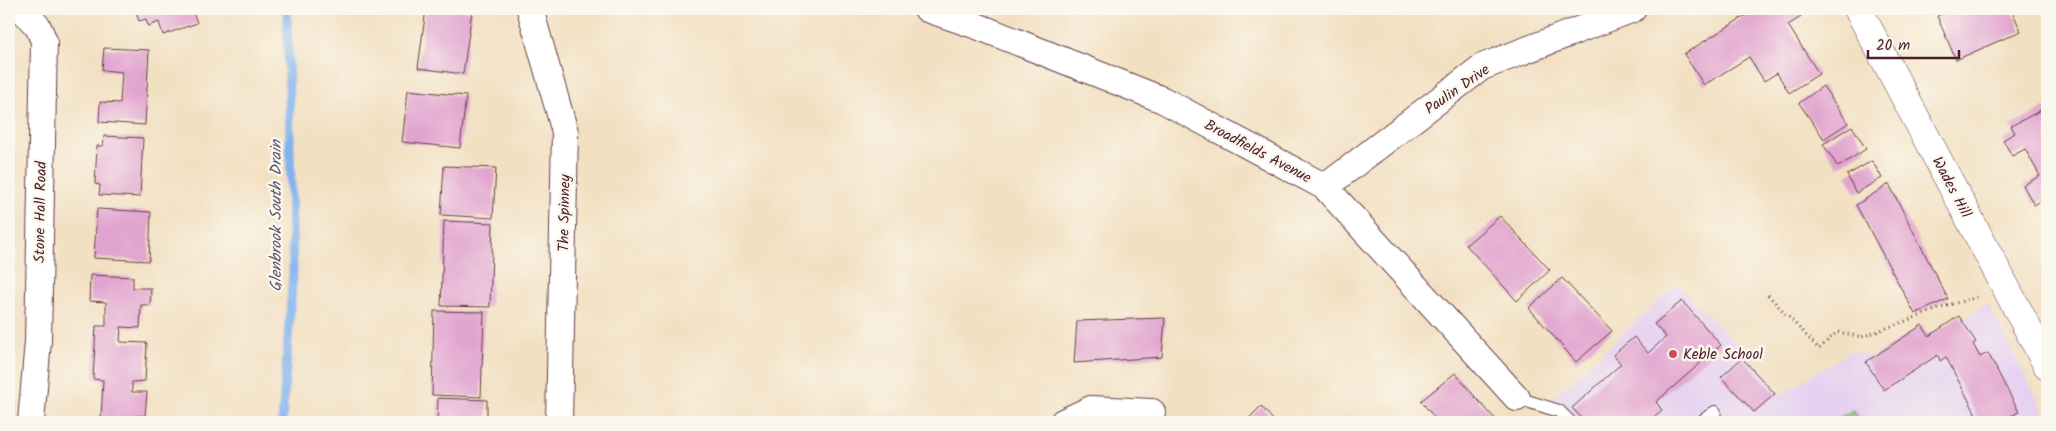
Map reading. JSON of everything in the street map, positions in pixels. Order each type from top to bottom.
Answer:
[{"type":"street","name":"Stone Hall Road","points":[[22,9],[38,27],[44,41],[38,341],[31,422]]},
{"type":"street","name":"The Spinney","points":[[530,9],[566,132],[558,422]]},
{"type":"street","name":"Broadfields Avenue","points":[[927,9],[978,18],[1163,100],[1325,187],[1516,398]]},
{"type":"street","name":"Paulin Drive","points":[[1325,187],[1482,67],[1633,9]]},
{"type":"street","name":"Wades Hill","points":[[1858,9],[2047,365]]},
{"type":"street","points":[[1063,422],[1091,409],[1152,412]]},
{"type":"lane","points":[[1516,398],[1559,411],[1570,422]]},
{"type":"lane","points":[[1701,422],[1715,412]]},
{"type":"path","points":[[1768,295],[1819,349],[1837,332],[1862,337],[1952,304],[1980,296],[2002,282]]},
{"type":"shaded area","name":"Keble School","points":[[1677,284],[1735,342],[1780,395],[1851,351],[1877,358],[1927,340],[1988,304],[2044,412],[2025,422],[1553,422],[1541,409]]},
{"type":"green space","points":[[1854,410],[1861,422],[1830,422]]},
{"type":"building","points":[[135,9],[192,9],[197,23],[163,35],[159,22],[148,26],[146,19],[139,21]]},
{"type":"building","points":[[426,9],[472,11],[463,74],[418,68]]},
{"type":"building","points":[[1756,9],[1796,9],[1801,17],[1788,25],[1819,74],[1789,93],[1777,73],[1764,81],[1749,57],[1704,85],[1684,54]]},
{"type":"building","points":[[1952,9],[2011,9],[2021,31],[1956,60],[1937,16]]},
{"type":"building","points":[[104,48],[149,50],[145,125],[99,122],[100,102],[120,103],[122,72],[102,70]]},
{"type":"building","points":[[1823,86],[1848,123],[1824,139],[1799,103]]},
{"type":"building","points":[[408,90],[466,96],[460,148],[402,142]]},
{"type":"building","points":[[2047,107],[2047,197],[2034,205],[2023,185],[2040,176],[2025,149],[2012,156],[2003,140],[2015,133],[2011,126]]},
{"type":"building","points":[[1852,126],[1866,149],[1838,167],[1823,144]]},
{"type":"building","points":[[104,136],[143,138],[140,197],[99,195],[100,185],[95,184],[97,146],[103,146]]},
{"type":"building","points":[[1872,161],[1882,178],[1856,193],[1847,175]]},
{"type":"building","points":[[444,166],[496,168],[493,218],[441,215]]},
{"type":"building","points":[[1889,184],[1948,299],[1915,314],[1856,205]]},
{"type":"building","points":[[97,209],[151,212],[149,261],[94,258]]},
{"type":"building","points":[[1500,216],[1550,270],[1517,301],[1466,245]]},
{"type":"building","points":[[444,221],[493,223],[490,307],[441,306]]},
{"type":"building","points":[[90,275],[133,277],[133,288],[151,288],[150,305],[141,305],[140,328],[121,327],[120,342],[147,343],[145,381],[132,382],[132,392],[147,392],[145,416],[132,416],[131,422],[101,422],[103,380],[93,379],[96,326],[106,326],[106,302],[89,301]]},
{"type":"building","points":[[1562,278],[1612,331],[1576,362],[1529,308]]},
{"type":"building","points":[[1682,301],[1721,345],[1656,402],[1662,410],[1648,422],[1585,422],[1572,408],[1621,364],[1613,355],[1634,337],[1648,353],[1666,337],[1654,324]]},
{"type":"building","points":[[434,311],[484,312],[481,397],[432,395]]},
{"type":"building","points":[[1959,316],[1976,342],[1973,344],[1980,357],[1988,353],[2019,412],[1999,422],[1980,422],[1946,357],[1940,361],[1938,355],[1884,390],[1866,362],[1922,325],[1929,336]]},
{"type":"building","points":[[1165,318],[1162,357],[1074,363],[1077,321]]},
{"type":"building","points":[[1742,358],[1775,394],[1754,412],[1721,377]]},
{"type":"building","points":[[1455,373],[1498,422],[1438,422],[1421,401]]},
{"type":"building","points":[[438,398],[487,400],[487,422],[437,422]]},
{"type":"building","points":[[1261,406],[1275,422],[1251,422],[1248,419]]},
{"type":"waterway","name":"Glenbrook South Drain","points":[[282,422],[293,273],[287,9]]},
{"type":"place","name":"Keble School","points":[[1673,354]]}]
